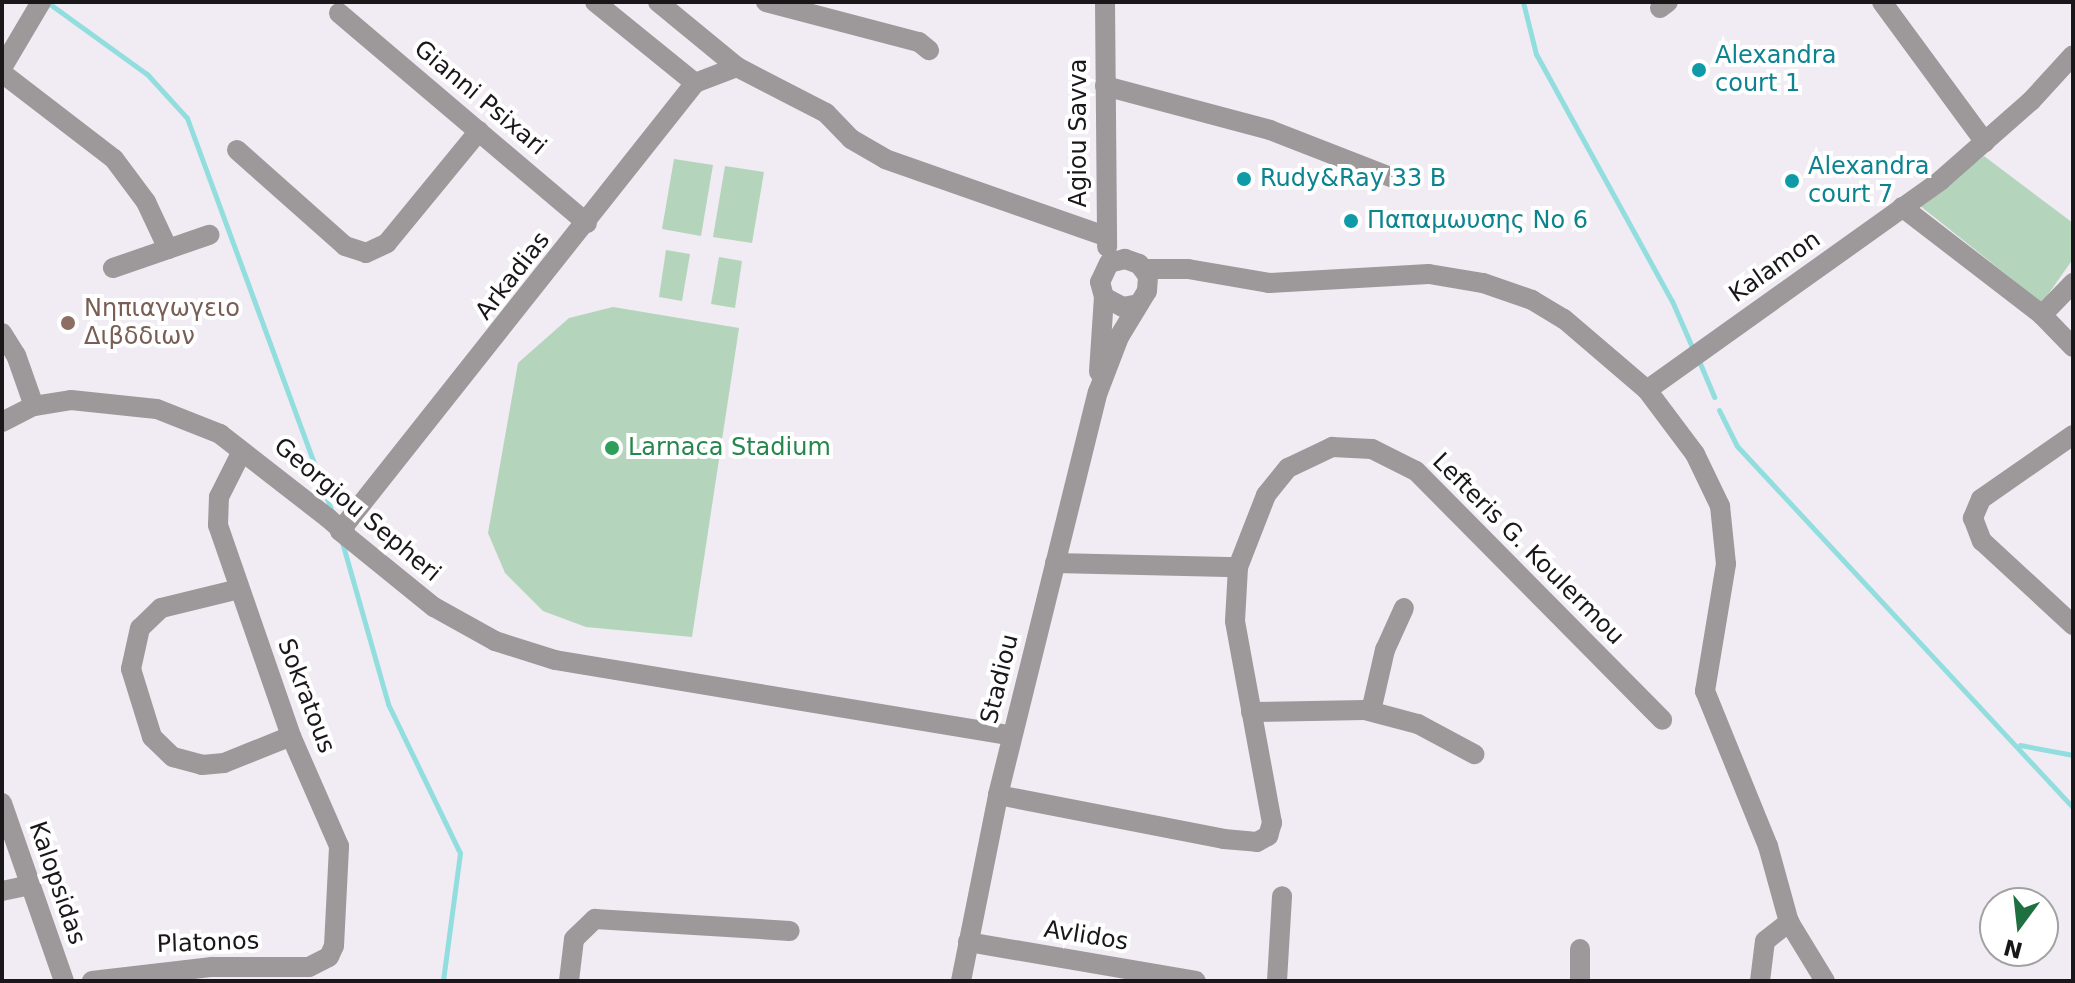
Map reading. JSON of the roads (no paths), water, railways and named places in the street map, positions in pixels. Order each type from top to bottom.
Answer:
[{"type":"street","points":[[595,2],[695,83],[737,67]]},
{"type":"street","points":[[658,2],[737,67],[826,113],[851,139],[885,159],[1105,236]]},
{"type":"street","points":[[766,2],[919,42],[929,50]]},
{"type":"street","name":"Agiou Savva","points":[[1105,2],[1105,236],[1109,263]]},
{"type":"street","points":[[1882,2],[1985,142]]},
{"type":"street","points":[[40,4],[2,70],[114,159],[146,202],[168,249]]},
{"type":"street","name":"Gianni Psixari","points":[[339,13],[587,223]]},
{"type":"street","name":"Kalamon","points":[[1647,390],[1902,207],[1985,142],[2073,55]]},
{"type":"street","name":"Arkadias","points":[[338,527],[587,223],[695,83]]},
{"type":"street","points":[[1105,86],[1270,130],[1398,180]]},
{"type":"street","points":[[237,150],[345,246],[366,253],[387,243],[479,131]]},
{"type":"street","points":[[1902,207],[2042,315],[2073,347]]},
{"type":"street","points":[[113,268],[209,235]]},
{"type":"street","points":[[1145,269],[1149,284],[1139,304],[1123,307],[1104,297],[1100,282],[1109,263],[1133,260],[1145,269],[1188,269],[1269,283],[1429,274],[1474,281],[1547,308],[1647,390],[1695,454],[1720,506],[1726,564],[1705,691],[1768,846],[1789,922],[1825,981]]},
{"type":"street","points":[[2042,315],[2073,283]]},
{"type":"street","name":"Stadiou","points":[[1098,392],[1104,297]]},
{"type":"street","name":"Stadiou","points":[[961,981],[998,795],[1098,392],[1119,337],[1139,304]]},
{"type":"street","points":[[2,333],[16,355],[34,406]]},
{"type":"street","name":"Georgiou Sepheri","points":[[2,422],[34,406],[71,400],[139,405],[198,424],[242,451],[434,607],[495,641],[555,660],[1012,736]]},
{"type":"street","points":[[2073,435],[1981,499],[1973,518],[1982,541],[2073,625]]},
{"type":"street","name":"Lefteris G. Koulermou","points":[[998,795],[1257,842],[1268,836],[1272,823],[1235,621],[1238,567],[1266,495],[1288,468],[1332,447],[1350,445],[1395,457],[1416,471],[1662,720]]},
{"type":"street","name":"Sokratous","points":[[242,451],[217,505],[239,589],[291,736],[341,855],[336,941],[325,960]]},
{"type":"street","points":[[1055,563],[1238,567]]},
{"type":"street","points":[[239,589],[161,608],[140,628],[131,669],[152,737],[173,757],[202,765],[224,763],[291,736]]},
{"type":"street","points":[[1371,711],[1385,650],[1404,608]]},
{"type":"street","points":[[1251,712],[1371,711],[1418,724],[1474,754]]},
{"type":"street","name":"Kalopsidas","points":[[2,803],[64,981]]},
{"type":"street","points":[[2,891],[30,885]]},
{"type":"street","points":[[1277,981],[1282,896]]},
{"type":"street","points":[[569,981],[579,931],[603,918],[790,931]]},
{"type":"street","points":[[1760,981],[1765,941],[1789,922]]},
{"type":"street","name":"Avlidos","points":[[968,942],[1196,981]]},
{"type":"street","points":[[1580,949],[1580,981]]},
{"type":"street","name":"Platonos","points":[[92,981],[196,968],[309,967],[325,960]]},
{"type":"waterway","points":[[47,2],[147,74],[187,118],[331,510]]},
{"type":"waterway","points":[[1523,2],[1536,54],[1672,301],[1693,349]]},
{"type":"waterway","points":[[1699,361],[1714,397]]},
{"type":"waterway","points":[[1719,410],[1737,446],[2073,807]]},
{"type":"waterway","points":[[342,542],[388,704],[460,853],[443,981]]},
{"type":"waterway","points":[[2020,745],[2073,755]]},
{"type":"place","name":"Alexandra court 1","points":[[1699,70]]},
{"type":"place","name":"Rudy&Ray 33 B","points":[[1244,179]]},
{"type":"place","name":"Alexandra court 7","points":[[1792,181]]},
{"type":"place","name":"Παπαμωυσης No 6","points":[[1351,221]]},
{"type":"place","name":"Νηπιαγωγειο Διβδδιων","points":[[68,323]]},
{"type":"place","name":"Larnaca Stadium","points":[[612,448]]}]
